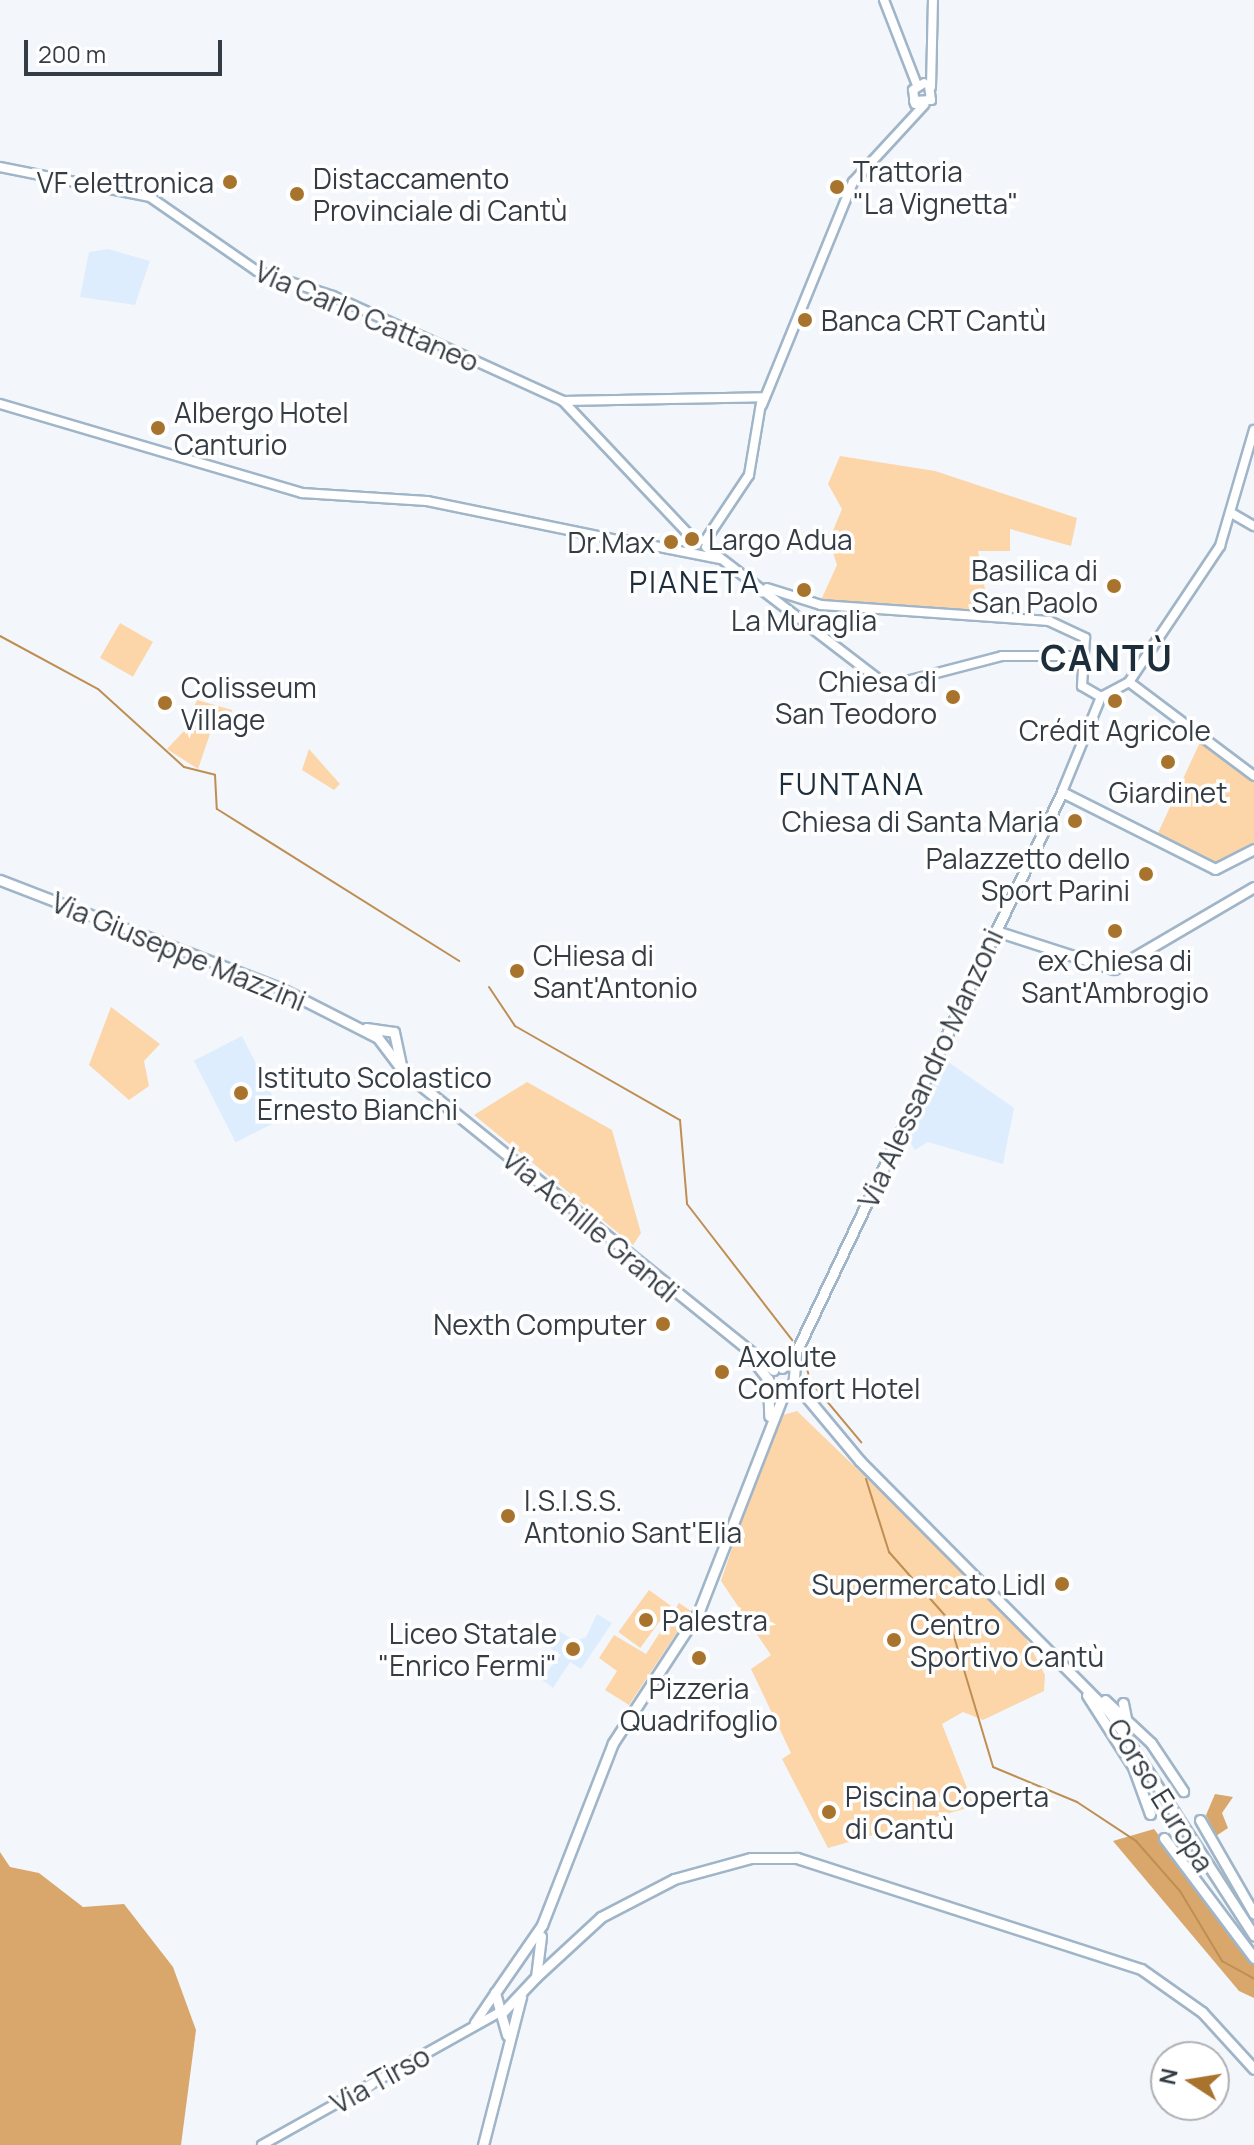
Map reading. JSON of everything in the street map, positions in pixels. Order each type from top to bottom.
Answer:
[{"type":"main road","points":[[1062,792],[1215,869],[1254,849]]},
{"type":"main road","name":"Via Alessandro Manzoni","points":[[793,1378],[796,1352],[1062,792]]},
{"type":"main road","name":"Via Giuseppe Mazzini","points":[[0,880],[282,989],[384,1040]]},
{"type":"main road","points":[[996,931],[1114,969],[1254,887]]},
{"type":"main road","name":"Via Achille Grandi","points":[[384,1040],[395,1057],[430,1091],[752,1359],[769,1384]]},
{"type":"main road","name":"Via Alessandro Manzoni","points":[[769,1384],[778,1369],[796,1352]]},
{"type":"main road","name":"Via Achille Grandi","points":[[752,1359],[793,1378]]},
{"type":"main road","points":[[507,2035],[495,1993],[526,1957],[542,1925],[613,1743],[715,1576],[767,1423],[793,1378]]},
{"type":"main road","name":"Corso Europa","points":[[793,1378],[824,1422],[1073,1672],[1155,1778],[1196,1849],[1254,1936]]},
{"type":"main road","points":[[767,1423],[769,1384]]},
{"type":"main road","name":"Corso Europa","points":[[769,1384],[824,1422]]},
{"type":"main road","points":[[1073,1672],[1093,1710],[1133,1767],[1150,1814]]},
{"type":"main road","points":[[1073,1672],[1126,1719],[1183,1791]]},
{"type":"main road","points":[[1123,1703],[1126,1719]]},
{"type":"main road","points":[[1200,1820],[1254,1914]]},
{"type":"main road","points":[[1164,1838],[1254,1958]]},
{"type":"main road","points":[[499,2014],[521,1997],[555,1955],[623,1903],[726,1864],[784,1856],[863,1875],[1141,1969],[1202,2012],[1254,2069]]},
{"type":"main road","points":[[536,1977],[542,1925]]},
{"type":"main road","points":[[526,1957],[555,1955]]},
{"type":"main road","points":[[483,2145],[507,2035],[521,1997]]},
{"type":"street","points":[[884,0],[922,83],[933,96],[919,103]]},
{"type":"street","points":[[702,549],[749,475],[761,399],[853,182],[919,103],[922,83],[929,74],[933,0]]},
{"type":"street","name":"Via Carlo Cattaneo","points":[[0,167],[150,197],[250,267],[414,334],[563,401],[690,540]]},
{"type":"street","points":[[563,401],[761,399]]},
{"type":"street","points":[[0,404],[73,420],[302,493],[427,501],[668,551],[702,549]]},
{"type":"street","points":[[762,586],[821,605],[1049,621],[1083,637],[1080,656],[1082,686],[1101,697],[1129,682],[1228,531],[1254,430]]},
{"type":"street","points":[[1233,512],[1241,524]]},
{"type":"street","points":[[1228,531],[1241,524],[1254,526]]},
{"type":"street","points":[[690,540],[702,549]]},
{"type":"street","points":[[690,540],[762,586],[887,686],[1002,656],[1080,656]]},
{"type":"street","points":[[668,551],[690,540]]},
{"type":"street","points":[[1129,682],[1254,776]]},
{"type":"street","name":"Via Alessandro Manzoni","points":[[1062,792],[1101,697]]},
{"type":"street","points":[[474,2024],[495,1993]]},
{"type":"street","name":"Via Tirso","points":[[262,2145],[474,2024],[499,2014]]},
{"type":"shaded area","points":[[108,249],[150,261],[135,305],[80,297],[89,252]]},
{"type":"shaded area","points":[[840,456],[935,471],[1077,518],[1071,546],[1010,529],[1010,551],[978,551],[990,616],[821,600],[837,565],[829,540],[842,509],[828,484]]},
{"type":"shaded area","points":[[120,623],[153,642],[133,677],[100,658]]},
{"type":"shaded area","points":[[197,700],[232,710],[227,728],[185,729]]},
{"type":"shaded area","points":[[212,728],[198,769],[167,749],[183,732]]},
{"type":"shaded area","points":[[1201,740],[1254,780],[1254,845],[1215,866],[1158,833]]},
{"type":"shaded area","points":[[309,749],[340,784],[334,790],[302,770]]},
{"type":"shaded area","points":[[111,1007],[160,1044],[144,1061],[149,1086],[129,1100],[89,1065]]},
{"type":"shaded area","name":"Istituto Scolastico Ernesto Bianchi","points":[[242,1036],[284,1118],[236,1142],[194,1061]]},
{"type":"shaded area","points":[[944,1059],[1014,1108],[1003,1164],[928,1142],[915,1150],[906,1136]]},
{"type":"shaded area","points":[[527,1082],[612,1130],[641,1233],[633,1245],[474,1115]]},
{"type":"shaded area","name":"Centro Sportivo Cantù","points":[[797,1411],[1019,1625],[1045,1675],[1044,1691],[983,1720],[963,1712],[942,1724],[974,1806],[828,1848],[782,1759],[791,1753],[751,1669],[771,1655],[721,1581],[776,1417]]},
{"type":"shaded area","name":"Palestra","points":[[649,1590],[671,1606],[640,1648],[618,1632]]},
{"type":"shaded area","points":[[679,1603],[691,1611],[629,1705],[605,1690],[617,1671],[599,1658],[614,1635],[646,1654]]},
{"type":"shaded area","name":"Liceo Statale \"Enrico Fermi\"","points":[[597,1614],[612,1623],[581,1669],[570,1662],[553,1688],[541,1679],[561,1655],[541,1642],[551,1626],[575,1641],[586,1637]]},
{"type":"shaded area","points":[[1215,1794],[1233,1797],[1222,1813],[1228,1828],[1216,1836],[1206,1815]]},
{"type":"shaded area","points":[[1154,1829],[1254,1958],[1254,1998],[1239,1991],[1113,1841]]},
{"type":"shaded area","points":[[0,1852],[10,1867],[39,1873],[83,1907],[124,1904],[173,1967],[196,2030],[181,2145],[0,2145]]},
{"type":"waterway","points":[[0,636],[98,689],[184,767],[215,775],[217,809],[459,961]]},
{"type":"waterway","points":[[489,987],[515,1026],[680,1120],[687,1204],[792,1340]]},
{"type":"waterway","points":[[803,1354],[810,1381],[861,1442]]},
{"type":"waterway","points":[[866,1479],[889,1552],[949,1620],[993,1767],[1077,1802],[1136,1841],[1180,1891],[1222,1961],[1254,1979]]},
{"type":"place","name":"VF elettronica","points":[[230,182]]},
{"type":"place","name":"Trattoria \"La Vignetta\"","points":[[837,187]]},
{"type":"place","name":"Distaccamento Provinciale di Cantù","points":[[297,194]]},
{"type":"place","name":"Banca CRT Cantù","points":[[805,320]]},
{"type":"place","name":"Albergo Hotel Canturio","points":[[158,428]]},
{"type":"place","name":"Largo Adua","points":[[692,539]]},
{"type":"place","name":"Dr.Max","points":[[671,542]]},
{"type":"place","name":"Basilica di San Paolo","points":[[1114,586]]},
{"type":"place","name":"La Muraglia","points":[[804,590]]},
{"type":"place","name":"Chiesa di San Teodoro","points":[[953,697]]},
{"type":"place","name":"Crédit Agricole","points":[[1115,701]]},
{"type":"place","name":"Colisseum Village","points":[[165,703]]},
{"type":"place","name":"Giardinet","points":[[1168,762]]},
{"type":"place","name":"Chiesa di Santa Maria","points":[[1075,821]]},
{"type":"place","name":"Palazzetto dello Sport Parini","points":[[1146,874]]},
{"type":"place","name":"ex Chiesa di Sant'Ambrogio","points":[[1115,931]]},
{"type":"place","name":"CHiesa di Sant'Antonio","points":[[517,971]]},
{"type":"place","name":"Istituto Scolastico Ernesto Bianchi","points":[[241,1093]]},
{"type":"place","name":"Nexth Computer","points":[[663,1324]]},
{"type":"place","name":"Axolute Comfort Hotel","points":[[722,1372]]},
{"type":"place","name":"I.S.I.S.S. Antonio Sant'Elia","points":[[508,1516]]},
{"type":"place","name":"Supermercato Lidl","points":[[1062,1584]]},
{"type":"place","name":"Palestra","points":[[646,1620]]},
{"type":"place","name":"Centro Sportivo Cantù","points":[[894,1640]]},
{"type":"place","name":"Liceo Statale \"Enrico Fermi\"","points":[[573,1649]]},
{"type":"place","name":"Pizzeria Quadrifoglio","points":[[699,1658]]},
{"type":"place","name":"Piscina Coperta di Cantù","points":[[829,1812]]},
{"type":"district","name":"PIANETA","points":[[695,582]]},
{"type":"district","name":"CANTÙ","points":[[1107,658]]},
{"type":"district","name":"FUNTANA","points":[[852,784]]}]
